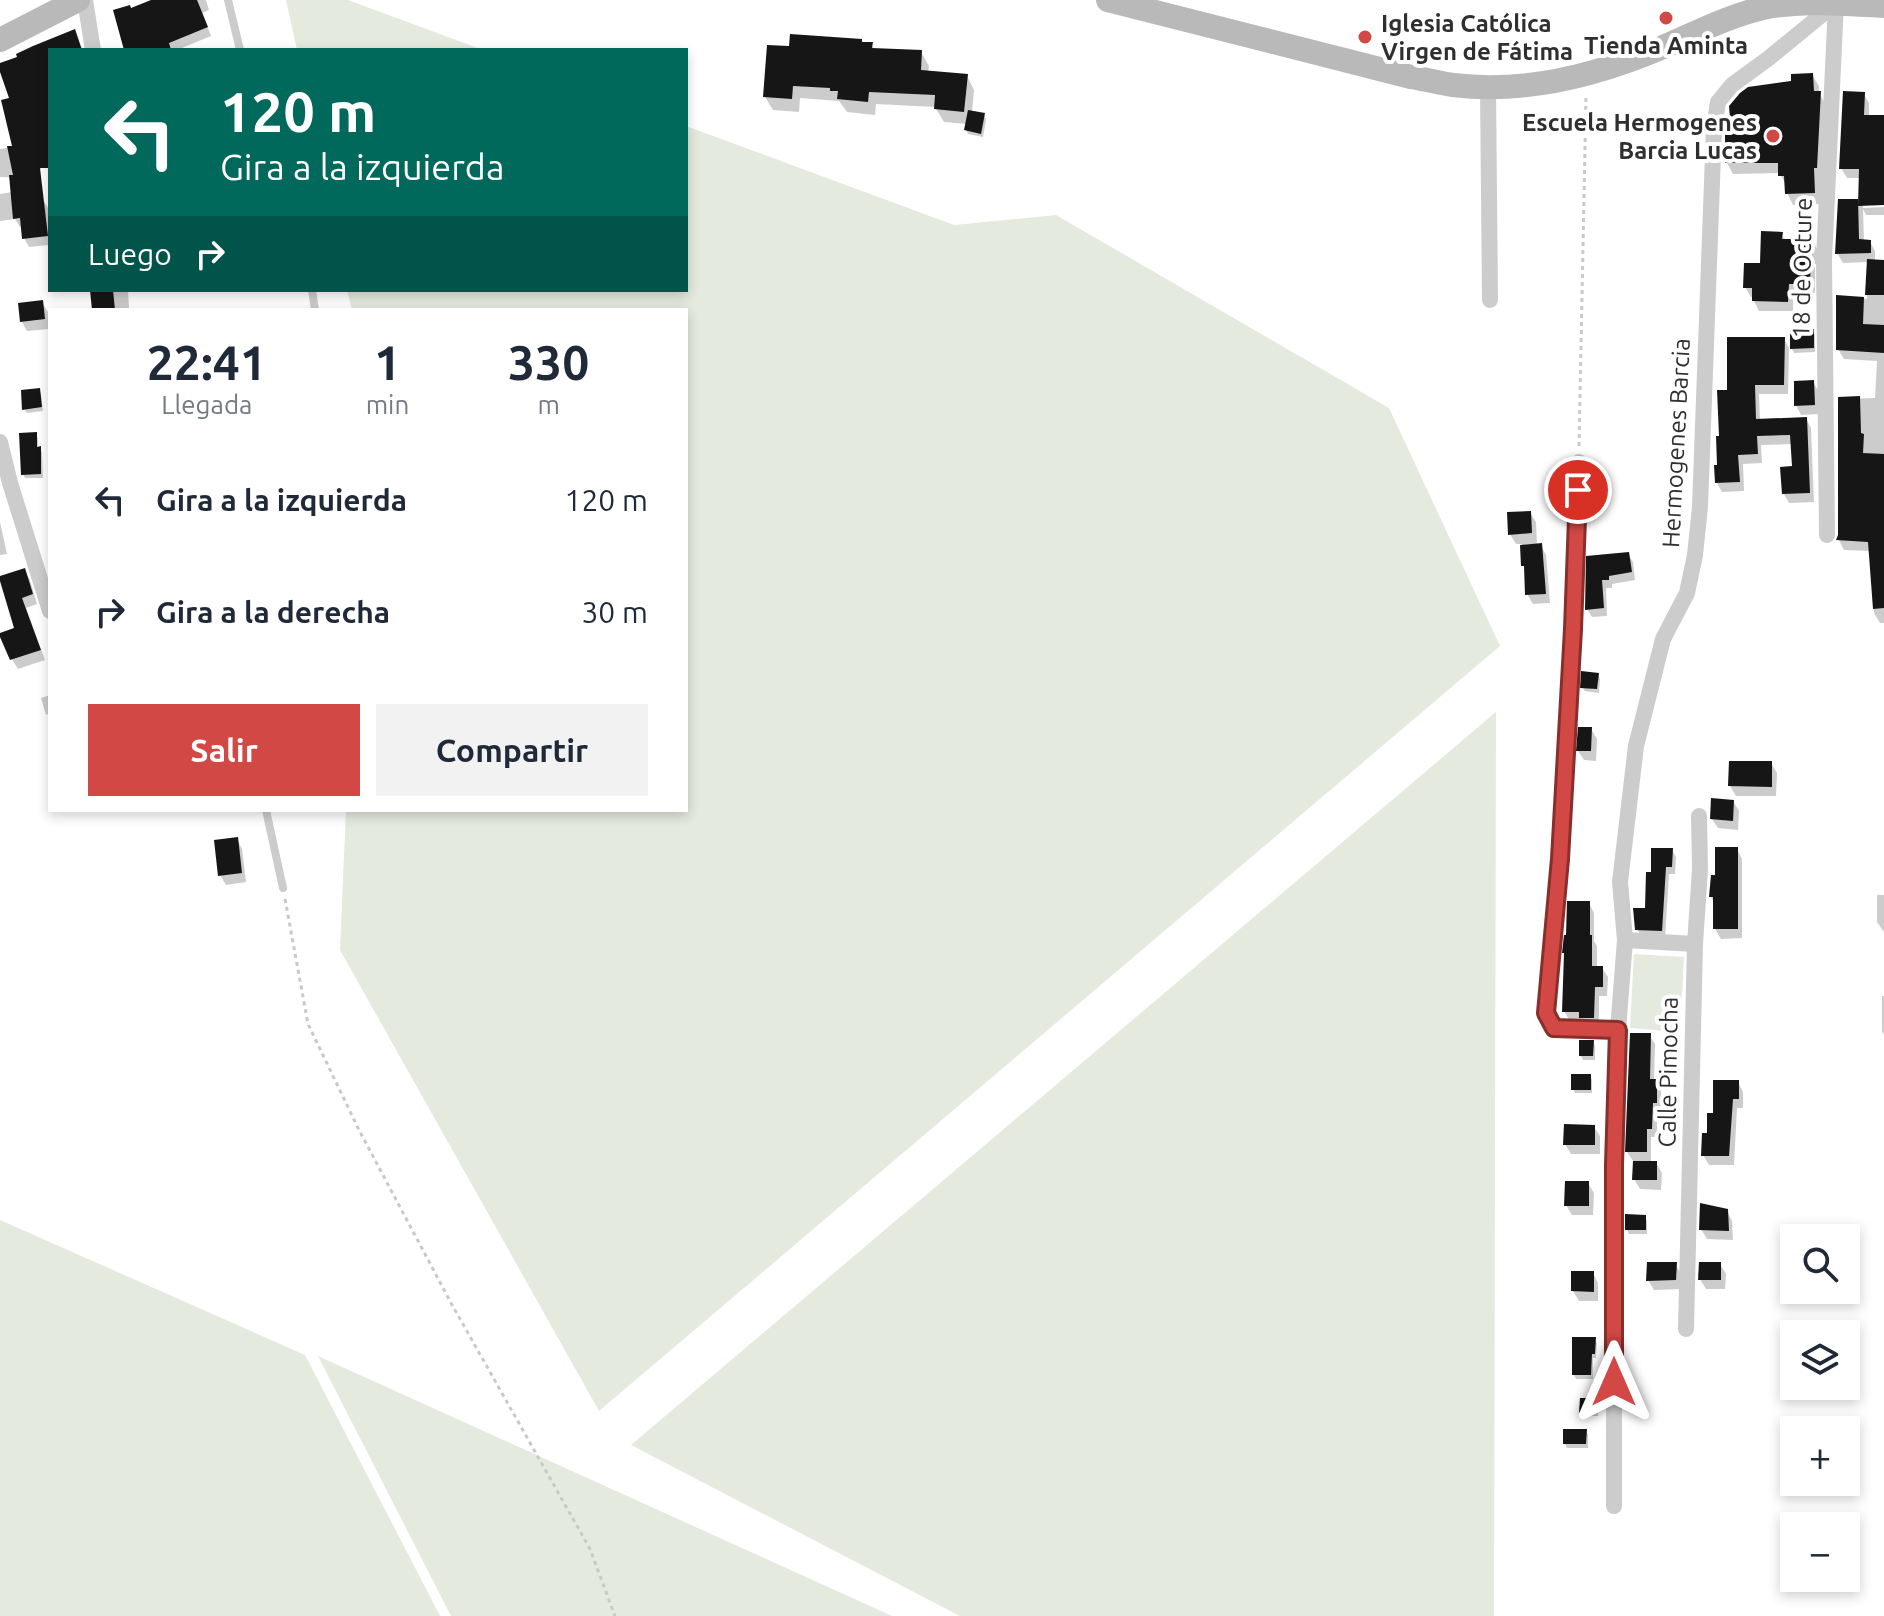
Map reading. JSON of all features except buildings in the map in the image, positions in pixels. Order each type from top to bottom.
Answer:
[{"type":"street","points":[[0,40],[78,0]]},
{"type":"street","points":[[85,0],[93,48]]},
{"type":"street","points":[[1108,0],[1411,77],[1453,85],[1488,87],[1554,82],[1588,75],[1762,4],[1798,2],[1884,6]]},
{"type":"street","name":"18 de Octure","points":[[1827,535],[1824,260],[1836,3]]},
{"type":"street","name":"Hermogenes Barcia","points":[[1614,1506],[1614,1165],[1618,1030],[1625,940],[1620,882],[1636,746],[1663,639],[1687,593],[1695,555],[1700,507],[1714,128],[1718,102],[1732,85],[1836,3]]},
{"type":"street","points":[[1488,87],[1490,300]]},
{"type":"street","points":[[0,442],[48,605]]},
{"type":"street","points":[[1579,462],[1560,859],[1546,1013],[1554,1028],[1618,1030]]},
{"type":"street","name":"Calle Pimocha","points":[[1686,1329],[1699,816]]},
{"type":"street","points":[[1625,940],[1695,944]]},
{"type":"lane","points":[[228,0],[240,48]]},
{"type":"lane","points":[[266,812],[283,888]]},
{"type":"path","points":[[1579,462],[1588,75]]},
{"type":"path","points":[[283,888],[308,1024],[359,1130],[451,1303],[590,1549],[615,1616]]},
{"type":"shaded area","points":[[286,0],[348,0],[478,48],[297,48]]},
{"type":"shaded area","points":[[688,127],[954,225],[1056,215],[1389,408],[1500,646],[599,1411],[340,950],[346,812],[688,812],[688,308],[352,308],[348,292],[688,292]]},
{"type":"shaded area","points":[[1496,712],[1494,1616],[960,1616],[631,1445]]},
{"type":"shaded area","points":[[1634,954],[1684,957],[1680,1032],[1630,1028]]},
{"type":"shaded area","points":[[0,1220],[305,1355],[440,1616],[0,1616]]},
{"type":"shaded area","points":[[318,1356],[892,1616],[451,1616]]},
{"type":"place","name":"Tienda Aminta","points":[[1666,18]]},
{"type":"place","name":"Iglesia Católica Virgen de Fátima","points":[[1365,37]]},
{"type":"place","name":"Escuela Hermogenes Barcia Lucas","points":[[1773,136]]},
{"type":"route","points":[[1578,490],[1560,859],[1546,1013],[1554,1028],[1618,1030],[1614,1165],[1614,1382]]}]
